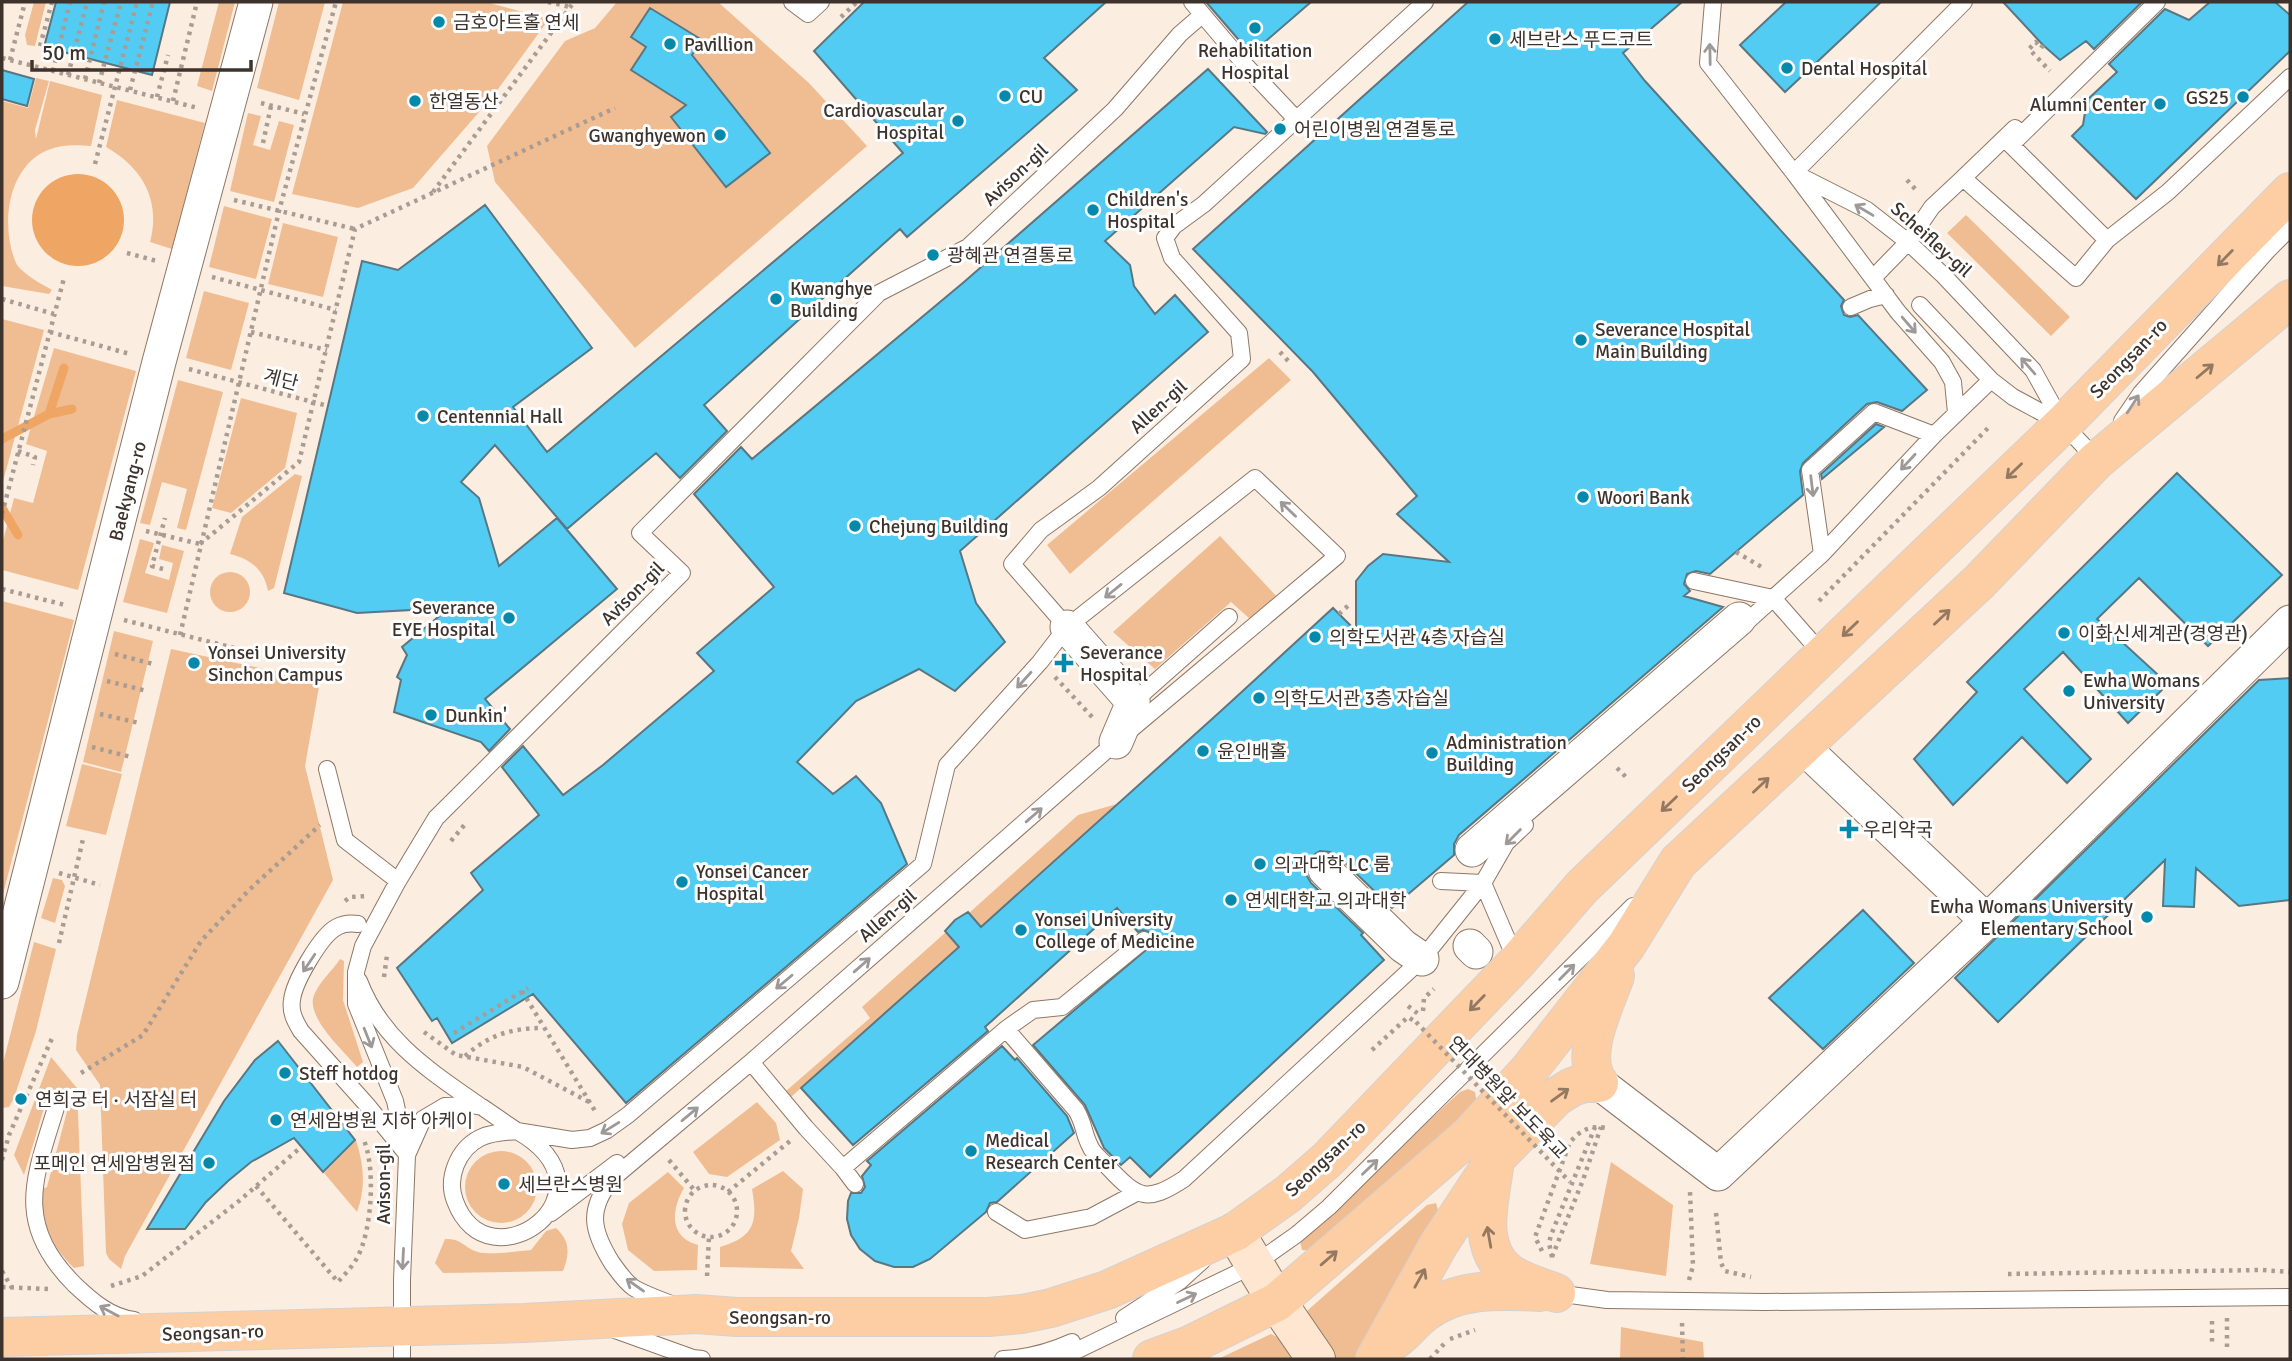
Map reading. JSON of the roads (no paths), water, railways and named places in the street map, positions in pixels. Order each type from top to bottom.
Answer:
[{"type":"main road","name":"Seongsan-ro","points":[[2,1337],[223,1332],[402,1342],[586,1319],[696,1314],[723,1317],[988,1317],[1023,1314],[1107,1290],[1235,1232],[1288,1194],[1328,1159],[1517,962],[1582,887],[2063,424],[2290,192]]},
{"type":"main road","points":[[1152,1359],[1189,1345],[1278,1302],[1470,1135],[1529,1070],[1626,946],[1678,862],[1979,582],[2096,461],[2290,299]]},
{"type":"main road","points":[[1599,1083],[1592,1074],[1591,1051],[1626,946]]},
{"type":"main road","points":[[1529,1070],[1495,1159],[1486,1219],[1489,1245],[1509,1273],[1557,1272]]},
{"type":"main road","points":[[1376,1356],[1439,1244],[1495,1159],[1556,1097],[1584,1083],[1599,1083]]},
{"type":"main road","points":[[1235,1232],[1316,1359]]},
{"type":"main road","points":[[1376,1356],[1425,1312],[1461,1296],[1502,1290],[1557,1272]]},
{"type":"street","name":"Baekyang-ro","points":[[2,982],[159,362],[256,2]]},
{"type":"street","points":[[1472,850],[1592,742],[1739,619]]},
{"type":"street","points":[[1599,1083],[1718,1174],[1987,921],[2290,622]]},
{"type":"street","points":[[1068,627],[1133,702],[1105,731]]},
{"type":"street","points":[[1802,746],[1987,921]]},
{"type":"street","points":[[1325,870],[1403,946],[1422,959]]},
{"type":"lane","points":[[792,2],[808,14],[821,2]]},
{"type":"lane","points":[[1192,2],[1296,119],[1425,2]]},
{"type":"lane","name":"Scheifley-gil","points":[[1713,2],[1708,63],[1794,173],[1867,210],[1944,275],[2033,370],[2063,424]]},
{"type":"lane","points":[[1956,413],[1953,382],[1942,362],[1886,295],[1794,173],[1964,2]]},
{"type":"lane","points":[[1874,277],[1908,242],[1932,207],[2145,2]]},
{"type":"lane","points":[[2107,240],[2011,145],[2157,2]]},
{"type":"lane","name":"Avison-gil","points":[[402,1342],[407,1155],[395,1101],[356,1004],[356,972],[363,946],[398,881],[436,818],[682,573],[640,533],[879,293],[968,247],[1115,108],[1180,34],[1202,15]]},
{"type":"lane","points":[[1963,178],[2076,278],[2107,240],[2168,192],[2290,77]]},
{"type":"lane","name":"Allen-gil","points":[[696,1314],[633,1287],[617,1270],[596,1236],[595,1207],[612,1179],[751,1062],[1105,731],[1337,556],[1255,478],[1068,627],[1012,564],[1041,530],[1099,488],[1242,359],[1240,333],[1172,258],[1165,238],[1174,226],[1204,204],[1296,119]]},
{"type":"lane","points":[[1920,305],[1991,380],[2014,397],[2063,424],[2096,461],[2141,393],[2290,228]]},
{"type":"lane","points":[[1851,307],[1886,295]]},
{"type":"lane","points":[[996,1212],[1025,1230],[1091,1217],[1136,1193],[1156,1195],[1184,1179],[1422,959],[1482,883],[1506,843],[1822,554],[1934,435],[1991,380]]},
{"type":"lane","points":[[1822,554],[1810,470],[1874,412],[1934,435]]},
{"type":"lane","points":[[1694,581],[1773,598],[1823,655]]},
{"type":"lane","points":[[1133,702],[1229,617]]},
{"type":"lane","points":[[655,1143],[624,1158],[525,1234],[492,1236],[475,1228],[462,1216],[454,1200],[452,1182],[456,1164],[466,1149],[480,1138],[498,1132],[517,1131],[583,1140],[611,1129],[923,864],[947,765],[1068,627]]},
{"type":"lane","points":[[327,769],[345,840],[398,881]]},
{"type":"lane","points":[[1059,1359],[1255,1264],[1329,1207],[1678,862]]},
{"type":"lane","points":[[1441,881],[1482,883]]},
{"type":"lane","points":[[1482,883],[1517,962]]},
{"type":"lane","points":[[358,923],[336,927],[327,936],[296,982],[292,1001],[293,1017],[301,1031],[368,1105],[407,1155]]},
{"type":"lane","points":[[843,1168],[1006,1029],[1033,1010],[1062,1007],[1144,940]]},
{"type":"lane","points":[[356,972],[367,1000],[384,1029],[431,1072],[545,1150],[554,1164],[557,1180],[556,1197],[547,1216]]},
{"type":"lane","points":[[1006,1029],[1076,1110],[1084,1123],[1090,1147],[1136,1193]]},
{"type":"lane","points":[[751,1062],[855,1184]]},
{"type":"lane","points":[[58,1101],[33,1188],[37,1225],[52,1258],[95,1304],[117,1316],[223,1332]]},
{"type":"lane","points":[[407,1155],[419,1125],[429,1114],[445,1106],[482,1107]]},
{"type":"lane","points":[[1003,1359],[1056,1350],[1121,1320],[1180,1281],[1235,1232]]},
{"type":"lane","points":[[1557,1272],[1607,1300],[1765,1302],[2290,1297]]},
{"type":"lane","points":[[586,1319],[702,1359]]},
{"type":"waterway","points":[[2,439],[49,414],[64,368]]},
{"type":"waterway","points":[[49,414],[72,409]]},
{"type":"waterway","points":[[2,508],[18,535]]},
{"type":"place","name":"금호아트홀 연세","points":[[439,22]]},
{"type":"place","name":"Rehabilitation Hospital","points":[[1255,28]]},
{"type":"place","name":"세브란스 푸드코트","points":[[1495,39]]},
{"type":"place","name":"Pavillion","points":[[670,44]]},
{"type":"place","name":"Dental Hospital","points":[[1787,68]]},
{"type":"place","name":"CU","points":[[1005,96]]},
{"type":"place","name":"GS25","points":[[2243,97]]},
{"type":"place","name":"한열동산","points":[[415,101]]},
{"type":"place","name":"Alumni Center","points":[[2160,104]]},
{"type":"place","name":"Cardiovascular Hospital","points":[[958,121]]},
{"type":"place","name":"어린이병원 연결통로","points":[[1280,129]]},
{"type":"place","name":"Gwanghyewon","points":[[720,135]]},
{"type":"place","name":"Children's Hospital","points":[[1093,210]]},
{"type":"place","name":"광혜관 연결통로","points":[[933,255]]},
{"type":"place","name":"Kwanghye Building","points":[[776,299]]},
{"type":"place","name":"Severance Hospital Main Building","points":[[1581,340]]},
{"type":"place","name":"Centennial Hall","points":[[423,416]]},
{"type":"place","name":"Woori Bank","points":[[1583,497]]},
{"type":"place","name":"Chejung Building","points":[[855,526]]},
{"type":"place","name":"Severance EYE Hospital","points":[[509,618]]},
{"type":"place","name":"이화신세계관(경영관)","points":[[2064,633]]},
{"type":"place","name":"의학도서관 4층 자습실","points":[[1315,637]]},
{"type":"place","name":"Yonsei University Sinchon Campus","points":[[194,663]]},
{"type":"place","name":"Severance Hospital","points":[[1064,663]]},
{"type":"place","name":"Ewha Womans University","points":[[2069,691]]},
{"type":"place","name":"의학도서관 3층 자습실","points":[[1259,698]]},
{"type":"place","name":"Dunkin'","points":[[431,715]]},
{"type":"place","name":"윤인배홀","points":[[1203,751]]},
{"type":"place","name":"Administration Building","points":[[1432,753]]},
{"type":"place","name":"우리약국","points":[[1849,829]]},
{"type":"place","name":"의과대학 LC 룸","points":[[1260,864]]},
{"type":"place","name":"Yonsei Cancer Hospital","points":[[682,882]]},
{"type":"place","name":"연세대학교 의과대학","points":[[1231,900]]},
{"type":"place","name":"Ewha Womans University Elementary School","points":[[2147,917]]},
{"type":"place","name":"Yonsei University College of Medicine","points":[[1021,930]]},
{"type":"place","name":"Steff hotdog","points":[[285,1073]]},
{"type":"place","name":"연희궁 터 · 서잠실 터","points":[[21,1099]]},
{"type":"place","name":"연세암병원 지하 아케이","points":[[276,1120]]},
{"type":"place","name":"Medical Research Center","points":[[971,1151]]},
{"type":"place","name":"포메인 연세암병원점","points":[[209,1163]]},
{"type":"place","name":"세브란스병원","points":[[504,1184]]}]
